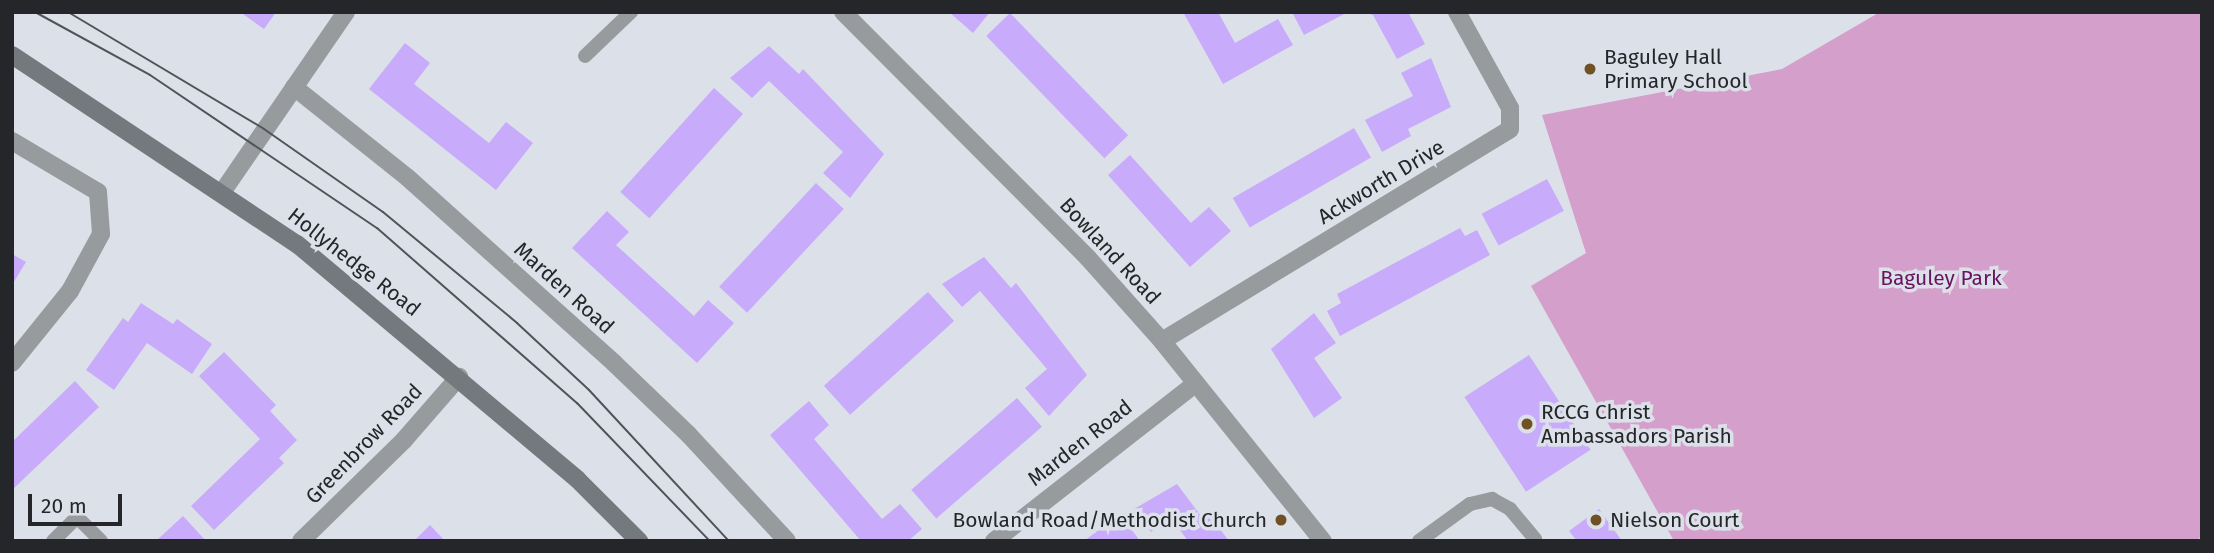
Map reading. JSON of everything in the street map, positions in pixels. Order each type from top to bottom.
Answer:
[{"type":"street","points":[[223,191],[346,12]]},
{"type":"street","name":"Bowland Road","points":[[843,12],[1088,258],[1162,341],[1323,541]]},
{"type":"street","name":"Ackworth Drive","points":[[1162,341],[1510,129],[1510,108],[1457,12]]},
{"type":"street","name":"Hollyhedge Road","points":[[12,55],[223,191],[307,252],[459,377],[577,479],[639,541]]},
{"type":"street","name":"Marden Road","points":[[294,87],[408,177],[614,363],[787,541]]},
{"type":"street","points":[[12,141],[98,192],[101,234],[70,292],[12,363]]},
{"type":"street","name":"Greenbrow Road","points":[[301,541],[404,440],[459,377]]},
{"type":"street","name":"Marden Road","points":[[994,541],[1196,383]]},
{"type":"lane","points":[[585,56],[631,12]]},
{"type":"lane","points":[[1419,541],[1470,504],[1492,499],[1510,509],[1535,539]]},
{"type":"lane","points":[[53,541],[77,517],[101,541]]},
{"type":"green space","name":"Baguley Park","points":[[1880,12],[2202,12],[2202,536],[2196,541],[1674,541],[1531,286],[1586,253],[1542,115],[1782,69]]},
{"type":"building","points":[[240,12],[276,12],[264,29]]},
{"type":"building","points":[[949,12],[990,12],[973,33]]},
{"type":"building","points":[[1183,12],[1218,12],[1235,43],[1278,19],[1293,45],[1223,84]]},
{"type":"building","points":[[1292,12],[1348,12],[1304,35]]},
{"type":"building","points":[[1364,12],[1408,12],[1425,44],[1397,59],[1373,15]]},
{"type":"building","points":[[1010,13],[1128,135],[1104,158],[986,36]]},
{"type":"building","points":[[405,43],[430,63],[414,84],[489,143],[506,122],[533,143],[496,190],[369,89]]},
{"type":"building","points":[[769,46],[799,74],[803,69],[884,154],[850,198],[823,173],[843,152],[769,81],[752,98],[730,78]]},
{"type":"building","points":[[1431,58],[1451,107],[1408,129],[1411,136],[1382,152],[1365,120],[1413,96],[1401,73]]},
{"type":"building","points":[[714,88],[743,114],[649,218],[620,192]]},
{"type":"building","points":[[1354,128],[1371,157],[1250,227],[1233,198]]},
{"type":"building","points":[[1130,155],[1191,223],[1209,207],[1231,231],[1190,267],[1108,175]]},
{"type":"building","points":[[1547,179],[1564,211],[1499,246],[1482,214]]},
{"type":"building","points":[[816,183],[844,209],[747,313],[719,287]]},
{"type":"building","points":[[607,211],[629,232],[616,245],[694,316],[708,300],[734,323],[697,363],[572,248]]},
{"type":"building","points":[[1460,228],[1465,236],[1477,230],[1490,255],[1340,336],[1327,311],[1341,303],[1337,294]]},
{"type":"building","points":[[12,254],[26,262],[12,285]]},
{"type":"building","points":[[984,257],[1011,288],[1016,283],[1087,375],[1049,416],[1025,388],[1047,369],[980,291],[962,307],[942,284]]},
{"type":"building","points":[[928,292],[954,321],[850,415],[824,386]]},
{"type":"building","points":[[141,303],[173,324],[177,319],[212,344],[192,374],[147,343],[114,390],[86,370],[123,318],[128,322]]},
{"type":"building","points":[[1314,313],[1336,343],[1314,358],[1342,398],[1314,418],[1271,349]]},
{"type":"building","points":[[224,352],[276,405],[270,411],[297,440],[279,458],[284,463],[214,530],[191,506],[260,439],[199,376]]},
{"type":"building","name":"RCCG Christ Ambassadors Parish","points":[[1529,355],[1591,450],[1526,492],[1464,397]]},
{"type":"building","points":[[75,381],[99,407],[12,490],[12,442]]},
{"type":"building","points":[[1017,398],[1042,427],[936,519],[911,490]]},
{"type":"building","points":[[809,401],[829,425],[814,439],[882,519],[900,504],[922,529],[908,541],[861,541],[770,435]]},
{"type":"building","points":[[1177,484],[1201,516],[1207,512],[1229,541],[1188,541],[1171,518],[1151,532],[1134,509]]},
{"type":"building","name":"Nielson Court","points":[[1599,509],[1622,541],[1577,541],[1569,531]]},
{"type":"building","points":[[1120,514],[1140,541],[1084,541]]},
{"type":"building","points":[[183,516],[206,541],[156,541]]},
{"type":"building","points":[[430,525],[445,541],[414,541]]},
{"type":"tram line","points":[[35,12],[150,75],[377,228],[577,403],[710,541]]},
{"type":"tram line","points":[[68,12],[264,129],[383,212],[517,323],[589,390],[729,541]]},
{"type":"place","name":"Baguley Hall Primary School","points":[[1590,69]]},
{"type":"place","name":"RCCG Christ Ambassadors Parish","points":[[1527,424]]},
{"type":"place","name":"Bowland Road/Methodist Church","points":[[1281,520]]},
{"type":"place","name":"Nielson Court","points":[[1596,520]]}]
